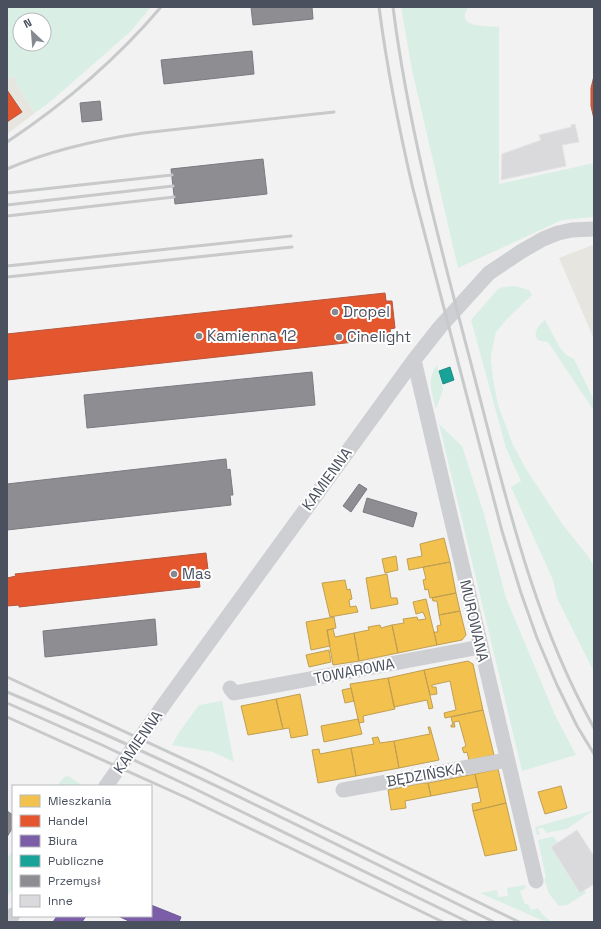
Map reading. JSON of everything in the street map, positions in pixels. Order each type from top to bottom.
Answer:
[{"type":"street","name":"KAMIENNA","points":[[107,785],[414,360],[440,327],[489,273],[522,250],[558,233],[572,230],[594,229]]},
{"type":"street","name":"MUROWANA","points":[[414,360],[536,881]]},
{"type":"street","name":"TOWAROWA","points":[[230,688],[234,694],[480,647]]},
{"type":"street","name":"BĘDZIŃSKA","points":[[343,790],[507,760]]},
{"type":"shaded area","points":[[14,76],[16,83],[35,113],[7,134],[7,78]]},
{"type":"shaded area","points":[[594,245],[594,339],[559,258]]},
{"type":"green space","points":[[7,7],[151,7],[130,32],[50,102],[35,113],[16,83],[14,76],[7,78]]},
{"type":"green space","points":[[401,7],[469,7],[465,14],[465,19],[468,22],[481,26],[499,27],[499,184],[594,163],[594,217],[562,220],[458,268],[412,70]]},
{"type":"green space","points":[[515,286],[529,290],[532,295],[496,332],[491,361],[498,405],[513,445],[526,469],[563,525],[588,556],[594,567],[594,672],[557,598],[553,580],[511,487],[521,481],[506,448],[471,320],[498,289]]},
{"type":"green space","points":[[545,320],[559,346],[566,355],[574,359],[594,400],[594,411],[548,342],[538,340],[536,337],[539,326]]},
{"type":"green space","points":[[437,365],[443,390],[436,409],[431,381]]},
{"type":"green space","points":[[439,424],[462,446],[484,514],[506,598],[555,715],[576,755],[522,771]]},
{"type":"green space","points":[[222,701],[234,762],[213,752],[172,745],[180,731],[199,705]]},
{"type":"green space","points":[[69,776],[82,785],[58,785],[64,777]]},
{"type":"green space","points":[[594,810],[567,829],[546,833],[543,828],[538,829],[540,835],[537,835],[535,827]]},
{"type":"green space","points":[[554,837],[558,842],[551,848],[580,892],[584,890],[586,893],[567,905],[559,906],[549,894],[544,879],[546,878],[538,840]]},
{"type":"green space","points":[[12,851],[12,890],[7,897],[7,858]]},
{"type":"green space","points":[[525,885],[526,888],[520,891],[525,904],[528,904],[531,910],[538,908],[544,916],[552,922],[546,922],[480,893],[497,890],[498,897],[508,896],[507,888]]},
{"type":"building: Mieszkania","points":[[444,538],[450,562],[409,570],[407,559],[422,556],[420,544]]},
{"type":"building: Mieszkania","points":[[396,556],[398,570],[385,573],[382,559]]},
{"type":"building: Mieszkania","points":[[450,562],[456,593],[430,598],[428,589],[425,590],[423,580],[426,579],[423,567]]},
{"type":"building: Mieszkania","points":[[387,574],[391,598],[397,598],[398,604],[371,609],[366,578]]},
{"type":"building: Mieszkania","points":[[345,580],[347,590],[350,589],[352,599],[349,600],[350,607],[356,606],[358,612],[330,617],[322,583]]},
{"type":"building: Mieszkania","points":[[456,593],[460,611],[439,615],[437,601],[433,601],[432,598]]},
{"type":"building: Mieszkania","points":[[426,599],[437,645],[398,653],[392,625],[404,623],[403,619],[417,617],[418,620],[426,619],[423,612],[416,614],[413,602]]},
{"type":"building: Mieszkania","points":[[460,611],[466,635],[462,640],[437,645],[434,632],[438,632],[437,626],[441,625],[439,615]]},
{"type":"building: Mieszkania","points":[[334,617],[336,628],[327,630],[330,646],[311,650],[306,622]]},
{"type":"building: Mieszkania","points":[[380,625],[381,628],[392,625],[398,653],[359,661],[354,633],[369,630],[368,627]]},
{"type":"building: Mieszkania","points":[[333,629],[335,637],[354,633],[359,661],[333,665],[327,630]]},
{"type":"building: Mieszkania","points":[[329,650],[331,662],[309,667],[306,655]]},
{"type":"building: Mieszkania","points":[[468,661],[473,664],[483,710],[445,718],[444,713],[456,710],[450,681],[432,685],[432,687],[436,687],[437,694],[430,695],[424,670]]},
{"type":"building: Mieszkania","points":[[424,670],[433,708],[429,709],[427,700],[394,707],[388,678]]},
{"type":"building: Mieszkania","points":[[388,678],[395,709],[363,716],[364,722],[359,723],[350,684]]},
{"type":"building: Mieszkania","points":[[351,688],[354,701],[345,703],[342,690]]},
{"type":"building: Mieszkania","points":[[300,694],[308,735],[291,738],[289,728],[283,729],[276,699]]},
{"type":"building: Mieszkania","points":[[276,699],[283,729],[248,735],[241,706]]},
{"type":"building: Mieszkania","points":[[483,710],[494,755],[469,760],[467,752],[464,753],[462,748],[466,746],[459,721],[454,722],[455,727],[451,727],[451,725],[453,725],[451,717]]},
{"type":"building: Mieszkania","points":[[358,719],[362,734],[324,742],[321,726]]},
{"type":"building: Mieszkania","points":[[428,727],[430,727],[439,760],[399,768],[394,741],[430,734]]},
{"type":"building: Mieszkania","points":[[378,737],[380,743],[394,741],[399,768],[356,776],[351,748],[374,744],[372,738]]},
{"type":"building: Mieszkania","points":[[351,748],[356,776],[318,783],[312,750],[319,749],[320,754]]},
{"type":"building: Mieszkania","points":[[498,769],[506,803],[473,811],[472,804],[481,802],[475,774]]},
{"type":"building: Mieszkania","points":[[475,774],[478,787],[431,796],[428,783]]},
{"type":"building: Mieszkania","points":[[428,783],[431,796],[405,801],[406,808],[391,810],[388,790]]},
{"type":"building: Mieszkania","points":[[561,786],[567,808],[545,814],[538,792]]},
{"type":"building: Mieszkania","points":[[506,803],[517,850],[485,856],[473,811]]},
{"type":"building: Handel","points":[[594,76],[594,119],[591,106],[591,88]]},
{"type":"building: Handel","points":[[7,90],[22,112],[7,122]]},
{"type":"building: Handel","name":"Kamienna 12","points":[[385,293],[386,301],[392,301],[395,328],[390,329],[391,338],[7,380],[7,334]]},
{"type":"building: Handel","points":[[206,553],[208,570],[198,571],[200,587],[19,607],[19,605],[7,606],[7,578],[16,576],[15,574]]},
{"type":"building: Biura","points":[[152,905],[181,917],[179,922],[131,922],[120,917],[152,917]]},
{"type":"building: Biura","points":[[56,917],[85,917],[82,922],[53,922]]},
{"type":"building: Publiczne","points":[[450,367],[454,380],[443,384],[439,371]]},
{"type":"building: Przemysł","points":[[251,7],[312,7],[313,19],[253,25]]},
{"type":"building: Przemysł","points":[[252,51],[254,74],[164,84],[161,60]]},
{"type":"building: Przemysł","points":[[100,101],[102,120],[82,122],[80,103]]},
{"type":"building: Przemysł","points":[[263,159],[267,194],[175,204],[171,169]]},
{"type":"building: Przemysł","points":[[312,372],[315,405],[87,428],[84,395]]},
{"type":"building: Przemysł","points":[[226,459],[227,470],[230,469],[233,495],[230,495],[231,505],[7,530],[7,484]]},
{"type":"building: Przemysł","points":[[359,484],[367,489],[351,512],[343,506]]},
{"type":"building: Przemysł","points":[[367,498],[417,513],[413,527],[363,512]]},
{"type":"building: Przemysł","points":[[155,619],[157,645],[45,657],[43,631]]},
{"type":"building: Przemysł","points":[[7,811],[12,814],[12,829],[7,837]]},
{"type":"building: Inne","points":[[575,124],[579,142],[562,145],[566,166],[501,180],[502,154],[541,140],[539,135],[571,127],[571,125]]},
{"type":"building: Inne","points":[[577,830],[594,856],[594,884],[580,893],[551,847]]},
{"type":"railway","points":[[7,142],[49,112],[89,80],[126,45],[161,7]]},
{"type":"railway","points":[[379,7],[394,98],[413,189],[502,531],[521,593],[537,638],[557,685],[577,726],[594,754]]},
{"type":"railway","points":[[393,7],[408,101],[428,194],[510,513],[523,557],[554,644],[573,687],[594,728]]},
{"type":"railway","points":[[7,169],[57,151],[91,142],[125,136],[334,112]]},
{"type":"railway","points":[[7,193],[172,175]]},
{"type":"railway","points":[[7,205],[173,186]]},
{"type":"railway","points":[[7,216],[174,197]]},
{"type":"railway","points":[[7,266],[291,236]]},
{"type":"railway","points":[[7,277],[292,247]]},
{"type":"railway","points":[[7,677],[203,768],[519,922]]},
{"type":"railway","points":[[7,692],[69,718],[192,774],[494,922]]},
{"type":"railway","points":[[7,703],[102,745],[193,788],[468,922]]},
{"type":"railway","points":[[7,717],[187,798],[443,922]]},
{"type":"place","name":"Dropel","points":[[335,312]]},
{"type":"place","name":"Kamienna 12","points":[[199,336]]},
{"type":"place","name":"Cinelight","points":[[339,337]]},
{"type":"place","name":"Mas","points":[[174,574]]}]
